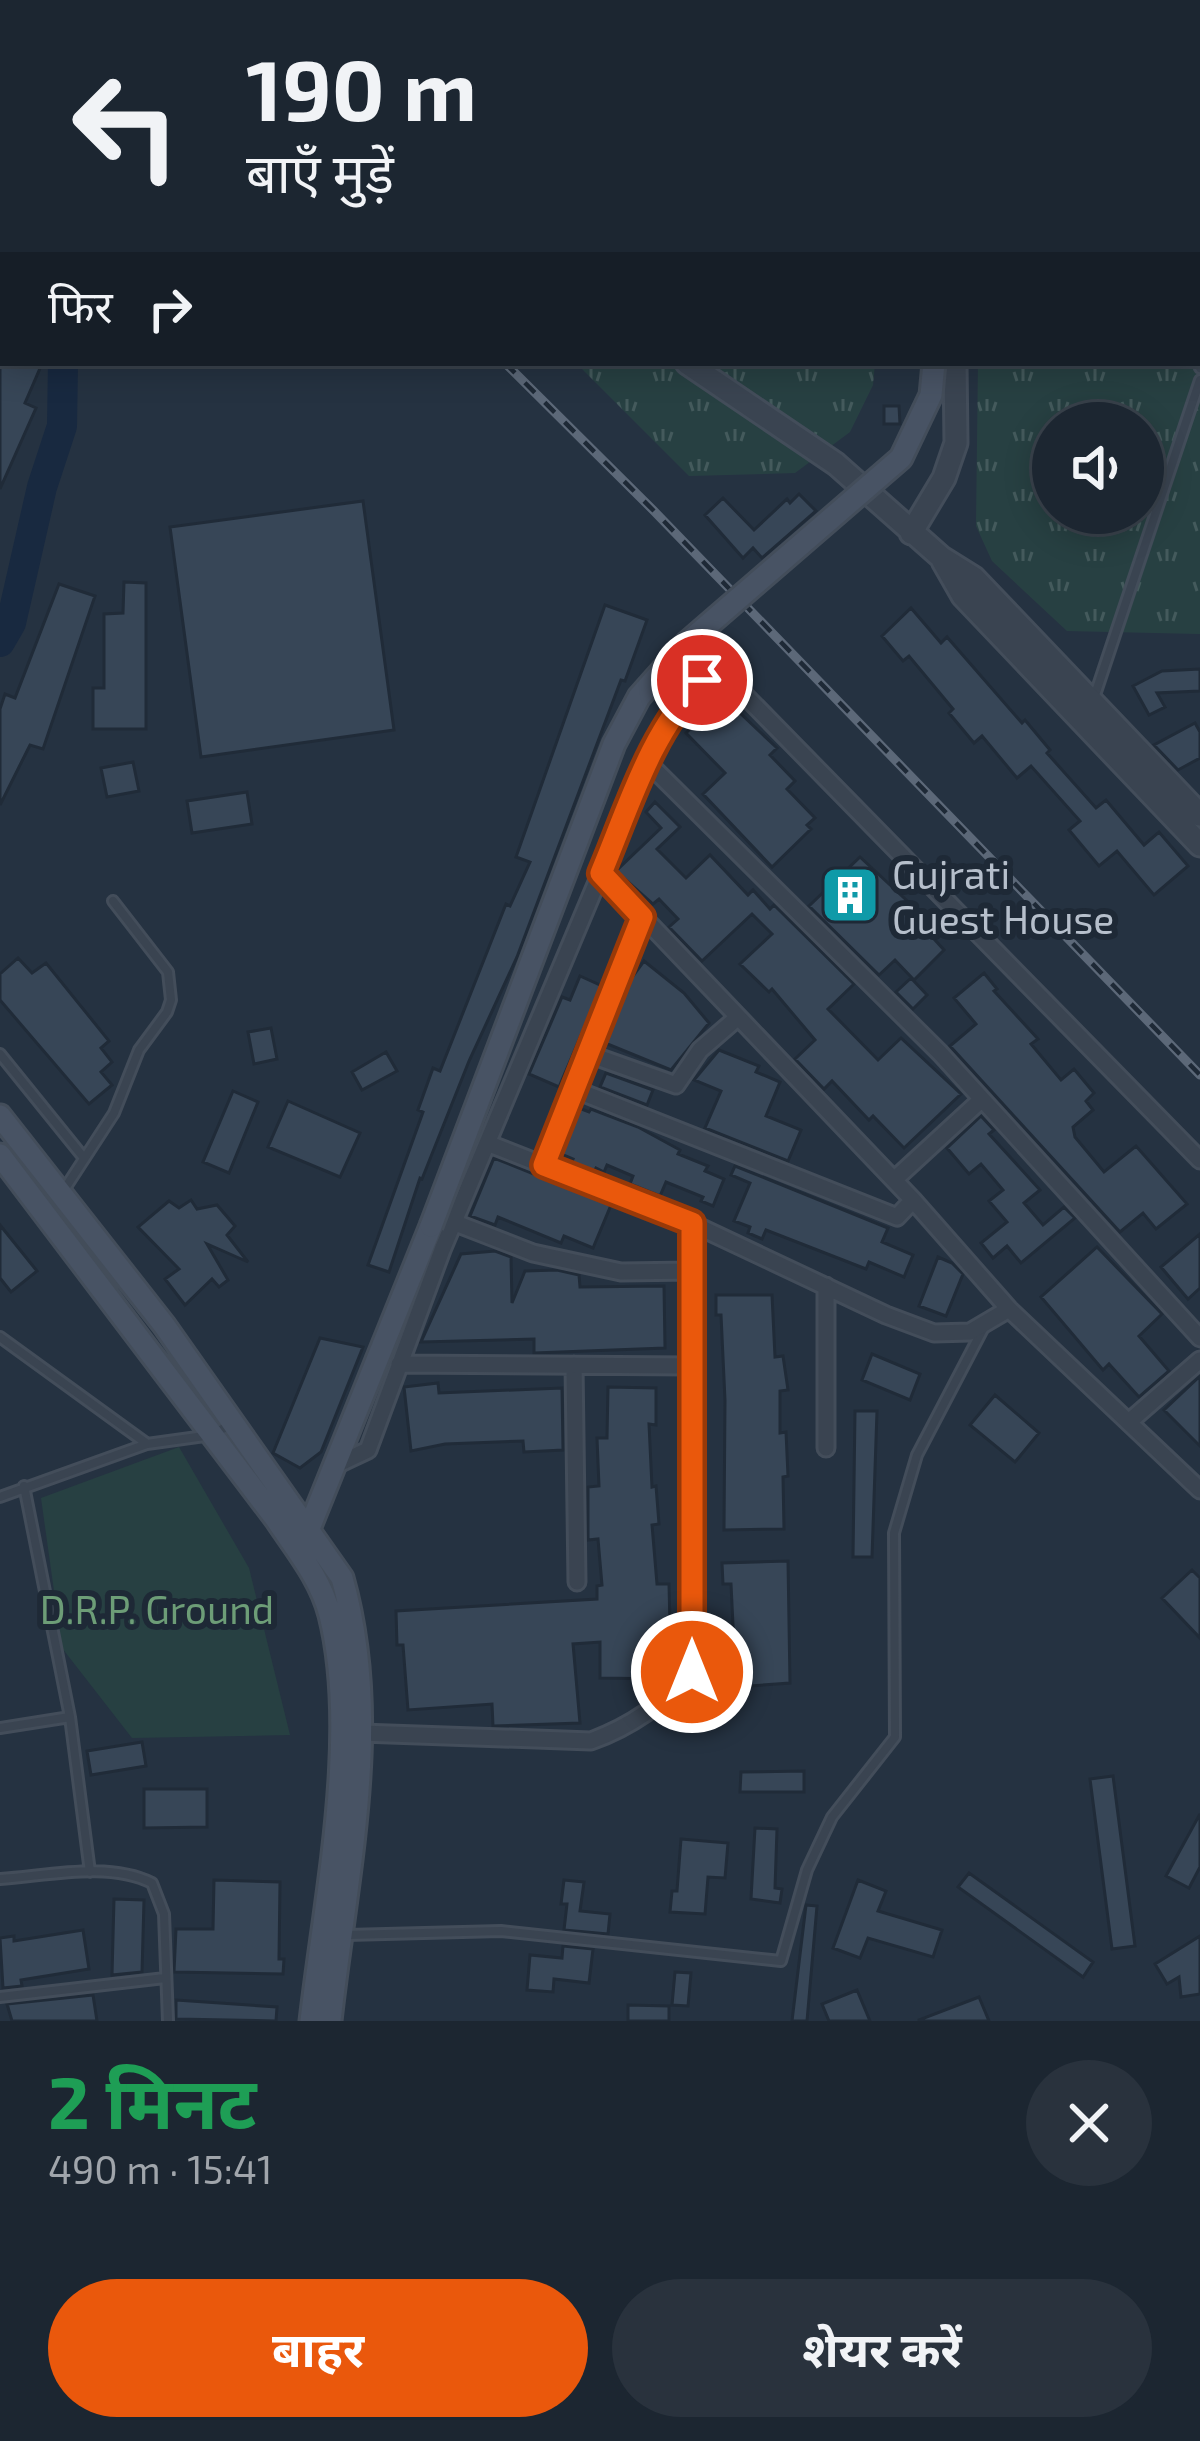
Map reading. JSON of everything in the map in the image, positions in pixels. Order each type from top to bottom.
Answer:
[{"type":"main road","points":[[299,1553],[442,1224],[614,745],[638,697],[687,643],[901,458],[931,395],[934,366]]},
{"type":"main road","points":[[0,1116],[235,1421],[342,1578],[351,1611],[361,1733],[356,1824],[330,2021]]},
{"type":"main road","points":[[0,1155],[299,1553],[330,1614],[342,1731],[311,2021]]},
{"type":"street","points":[[691,366],[836,464],[942,558],[974,578],[1195,803]]},
{"type":"street","points":[[911,532],[944,478],[956,443],[955,366]]},
{"type":"street","points":[[942,558],[963,596],[1200,845]]},
{"type":"street","points":[[334,1466],[368,1450],[442,1224],[487,1143],[647,762],[677,705],[702,680],[720,670],[1200,1160]]},
{"type":"street","points":[[647,762],[940,1053],[1200,1338]]},
{"type":"street","points":[[1160,803],[1195,803]]},
{"type":"street","points":[[601,873],[913,1199],[1009,1309],[1200,1490]]},
{"type":"street","points":[[544,1165],[642,917]]},
{"type":"street","points":[[586,1053],[676,1085],[700,1050],[737,1018]]},
{"type":"street","points":[[572,1088],[897,1217],[913,1199]]},
{"type":"street","points":[[894,1180],[981,1100]]},
{"type":"street","points":[[487,1143],[692,1223],[934,1333],[970,1332],[1009,1309]]},
{"type":"street","points":[[361,1733],[591,1741],[625,1728],[668,1698],[692,1672],[692,1223]]},
{"type":"street","points":[[442,1224],[533,1253],[621,1272],[691,1271]]},
{"type":"street","points":[[826,1286],[826,1448]]},
{"type":"street","points":[[1130,1421],[1200,1360]]},
{"type":"street","points":[[399,1364],[692,1366]]},
{"type":"street","points":[[574,1365],[577,1582]]},
{"type":"lane","points":[[0,4],[0,20]]},
{"type":"lane","points":[[1086,722],[1200,380]]},
{"type":"lane","points":[[61,1194],[113,1113],[139,1050],[172,1000],[168,972],[113,901]]},
{"type":"lane","points":[[0,1054],[84,1158]]},
{"type":"lane","points":[[339,1935],[501,1931],[781,1961],[807,1870],[832,1817],[895,1737],[894,1533],[917,1455],[986,1323]]},
{"type":"lane","points":[[0,1337],[147,1444]]},
{"type":"lane","points":[[0,1497],[147,1444],[212,1435],[235,1421]]},
{"type":"lane","points":[[24,1486],[70,1717],[90,1872]]},
{"type":"lane","points":[[0,1727],[70,1717]]},
{"type":"lane","points":[[0,1879],[90,1872],[138,1876],[152,1883],[164,1914],[168,2021]]},
{"type":"lane","points":[[0,1997],[165,1978]]},
{"type":"green space","points":[[579,366],[875,366],[873,385],[850,432],[795,473],[689,476]]},
{"type":"green space","points":[[978,366],[1200,366],[1200,634],[1067,631],[992,561],[976,526]]},
{"type":"green space","name":"D.R.P. Ground","points":[[179,1447],[249,1568],[290,1735],[132,1738],[62,1648],[41,1498]]},
{"type":"building","points":[[0,366],[41,366],[25,403],[36,408],[0,489]]},
{"type":"building","points":[[884,406],[899,406],[900,424],[884,424]]},
{"type":"building","points":[[799,494],[816,511],[762,558],[753,548],[743,558],[705,515],[723,498],[754,530]]},
{"type":"building","points":[[363,501],[394,730],[201,757],[170,527]]},
{"type":"building","points":[[124,582],[146,583],[146,729],[93,729],[93,688],[104,688],[104,614],[123,613]]},
{"type":"building","points":[[59,584],[95,596],[43,749],[30,745],[0,805],[0,709],[5,694],[15,698]]},
{"type":"building","points":[[605,605],[647,620],[517,957],[420,1178],[389,1272],[368,1265],[423,1112],[418,1110],[433,1068],[440,1071],[506,904],[510,906],[530,862],[516,857]]},
{"type":"building","points":[[911,608],[941,643],[947,637],[1022,723],[1025,720],[1096,808],[1106,800],[1144,845],[1159,832],[1188,866],[1154,895],[1117,851],[1099,866],[1069,830],[1080,821],[1031,766],[1017,778],[982,736],[974,743],[909,656],[903,661],[882,636]]},
{"type":"building","points":[[1200,669],[1200,691],[1157,693],[1165,707],[1149,715],[1133,686],[1162,671]]},
{"type":"building","points":[[723,697],[777,748],[770,755],[795,781],[787,789],[815,818],[807,825],[811,829],[772,867],[703,794],[725,773],[686,733]]},
{"type":"building","points":[[1195,723],[1200,732],[1200,758],[1178,770],[1154,745]]},
{"type":"building","points":[[133,762],[139,791],[107,797],[101,768]]},
{"type":"building","points":[[247,792],[252,824],[192,833],[187,801]]},
{"type":"building","points":[[655,802],[680,827],[657,849],[686,878],[710,855],[748,895],[753,890],[770,909],[774,905],[854,984],[828,1009],[878,1060],[901,1038],[961,1094],[904,1148],[832,1081],[824,1089],[795,1059],[815,1040],[772,989],[769,992],[740,964],[772,934],[752,914],[702,961],[669,927],[678,919],[659,899],[653,904],[616,871],[661,828],[646,812]]},
{"type":"building","points":[[860,857],[932,924],[926,930],[944,950],[914,980],[895,960],[879,975],[809,906]]},
{"type":"building","points":[[18,958],[32,973],[46,963],[109,1041],[101,1048],[112,1062],[101,1072],[112,1085],[89,1104],[0,1000],[0,974]]},
{"type":"building","points":[[644,961],[684,993],[709,1023],[671,1070],[605,1043],[630,980]]},
{"type":"building","points":[[984,973],[994,991],[1038,1039],[1031,1044],[1061,1080],[1074,1069],[1094,1093],[1086,1101],[1093,1110],[1073,1127],[1075,1137],[1104,1172],[1136,1146],[1187,1204],[1156,1229],[1143,1213],[1120,1232],[950,1046],[976,1024],[954,998]]},
{"type":"building","points":[[580,976],[602,986],[559,1087],[529,1074],[562,997],[570,1000]]},
{"type":"building","points":[[911,978],[927,995],[913,1009],[896,992]]},
{"type":"building","points":[[271,1028],[277,1059],[254,1064],[248,1032]]},
{"type":"building","points":[[719,1050],[759,1066],[756,1072],[780,1082],[766,1116],[801,1130],[788,1161],[705,1128],[721,1091],[694,1080]]},
{"type":"building","points":[[386,1052],[397,1071],[362,1090],[352,1072]]},
{"type":"building","points":[[606,1073],[653,1090],[647,1105],[600,1087]]},
{"type":"building","points":[[233,1091],[258,1102],[229,1173],[203,1162]]},
{"type":"building","points":[[288,1101],[360,1133],[340,1177],[268,1147]]},
{"type":"building","points":[[579,1108],[638,1127],[680,1150],[678,1154],[708,1166],[705,1171],[724,1179],[713,1206],[666,1182],[660,1196],[630,1184],[633,1176],[607,1165],[604,1172],[596,1168],[594,1172],[571,1163],[573,1159],[561,1154]]},
{"type":"building","points":[[981,1116],[994,1130],[989,1134],[1040,1190],[1024,1203],[1043,1225],[1064,1207],[1075,1218],[1021,1263],[1007,1246],[993,1258],[981,1243],[1007,1222],[989,1201],[1003,1190],[981,1164],[969,1174],[947,1148]]},
{"type":"building","points":[[494,1158],[611,1205],[593,1248],[564,1236],[561,1243],[498,1217],[495,1225],[470,1216]]},
{"type":"building","points":[[735,1166],[888,1228],[882,1242],[913,1255],[904,1277],[869,1262],[866,1269],[766,1230],[762,1239],[748,1233],[750,1227],[734,1221],[750,1183],[731,1175]]},
{"type":"building","points":[[191,1200],[197,1209],[217,1205],[235,1226],[227,1235],[248,1262],[207,1244],[228,1280],[219,1287],[212,1279],[185,1305],[165,1279],[179,1269],[138,1227],[169,1201],[179,1208]]},
{"type":"building","points":[[0,1225],[37,1271],[11,1292],[0,1278]]},
{"type":"building","points":[[1200,1234],[1200,1288],[1188,1299],[1161,1267]]},
{"type":"building","points":[[1097,1247],[1162,1314],[1139,1336],[1169,1371],[1139,1397],[1109,1364],[1103,1370],[1041,1297]]},
{"type":"building","points":[[495,1251],[511,1257],[512,1303],[525,1271],[579,1275],[580,1287],[664,1286],[665,1348],[534,1353],[534,1339],[421,1342],[461,1254]]},
{"type":"building","points":[[938,1257],[963,1274],[946,1316],[919,1306]]},
{"type":"building","points":[[716,1295],[772,1295],[775,1357],[783,1356],[788,1390],[780,1391],[780,1433],[786,1432],[788,1476],[783,1477],[784,1529],[724,1530],[725,1400]]},
{"type":"building","points":[[320,1338],[363,1347],[321,1452],[300,1468],[273,1453]]},
{"type":"building","points":[[872,1354],[920,1374],[910,1400],[862,1380]]},
{"type":"building","points":[[1200,1376],[1200,1446],[1164,1410]]},
{"type":"building","points":[[438,1383],[439,1393],[562,1388],[563,1450],[524,1452],[523,1441],[445,1444],[411,1451],[404,1387]]},
{"type":"building","points":[[608,1387],[656,1388],[656,1425],[649,1424],[659,1524],[652,1525],[657,1584],[669,1584],[665,1679],[600,1678],[600,1642],[573,1644],[580,1723],[493,1726],[492,1704],[408,1710],[396,1611],[597,1599],[597,1586],[602,1585],[598,1539],[588,1540],[588,1487],[599,1486],[597,1438],[607,1438]]},
{"type":"building","points":[[995,1395],[1039,1433],[1015,1462],[970,1425]]},
{"type":"building","points":[[855,1411],[877,1411],[872,1557],[853,1557]]},
{"type":"building","points":[[788,1561],[790,1683],[736,1687],[731,1584],[723,1584],[722,1563]]},
{"type":"building","points":[[1192,1570],[1200,1578],[1200,1638],[1162,1598]]},
{"type":"building","points":[[142,1742],[146,1766],[91,1775],[87,1751]]},
{"type":"building","points":[[804,1771],[804,1792],[740,1792],[741,1772]]},
{"type":"building","points":[[1113,1776],[1135,1946],[1112,1949],[1090,1779]]},
{"type":"building","points":[[144,1789],[207,1789],[207,1827],[144,1828]]},
{"type":"building","points":[[1200,1814],[1200,1867],[1189,1888],[1166,1876]]},
{"type":"building","points":[[755,1828],[777,1829],[775,1888],[782,1889],[780,1903],[751,1899]]},
{"type":"building","points":[[681,1839],[728,1843],[725,1878],[708,1877],[705,1914],[670,1912],[672,1891],[677,1891]]},
{"type":"building","points":[[969,1873],[1093,1962],[1083,1977],[958,1887]]},
{"type":"building","points":[[214,1880],[280,1882],[283,1974],[174,1972],[176,1929],[213,1929]]},
{"type":"building","points":[[564,1880],[584,1882],[580,1911],[610,1914],[608,1934],[564,1930]]},
{"type":"building","points":[[858,1880],[886,1891],[878,1911],[942,1930],[933,1957],[868,1938],[860,1958],[833,1948]]},
{"type":"building","points":[[114,1899],[144,1900],[142,1972],[112,1975]]},
{"type":"building","points":[[806,1905],[817,1906],[807,2021],[792,2021]]},
{"type":"building","points":[[83,1930],[89,1969],[21,1980],[22,1986],[3,1988],[0,1938],[14,1936],[14,1941]]},
{"type":"building","points":[[1200,1936],[1200,1994],[1181,1997],[1179,1977],[1167,1984],[1155,1964]]},
{"type":"building","points":[[563,1946],[593,1949],[589,1983],[554,1979],[553,1992],[527,1990],[530,1955],[562,1958]]},
{"type":"building","points":[[675,1972],[691,1973],[688,2006],[672,2005]]},
{"type":"building","points":[[857,1990],[870,2021],[829,2021],[822,2004]]},
{"type":"building","points":[[93,1995],[97,2021],[12,2021],[7,2004]]},
{"type":"building","points":[[979,1997],[989,2021],[919,2021],[919,2020]]},
{"type":"building","points":[[176,2000],[277,2007],[276,2021],[176,2019]]},
{"type":"building","points":[[628,2005],[669,2006],[669,2021],[628,2021]]},
{"type":"waterway","points":[[0,642],[11,623],[42,487],[62,426],[63,366]]},
{"type":"railway","points":[[508,366],[1200,1075]]},
{"type":"place","name":"Gujrati Guest House","points":[[850,895]]},
{"type":"route","points":[[692,1672],[692,1223],[544,1165],[642,917],[601,873],[656,742],[677,705],[702,680]]}]
